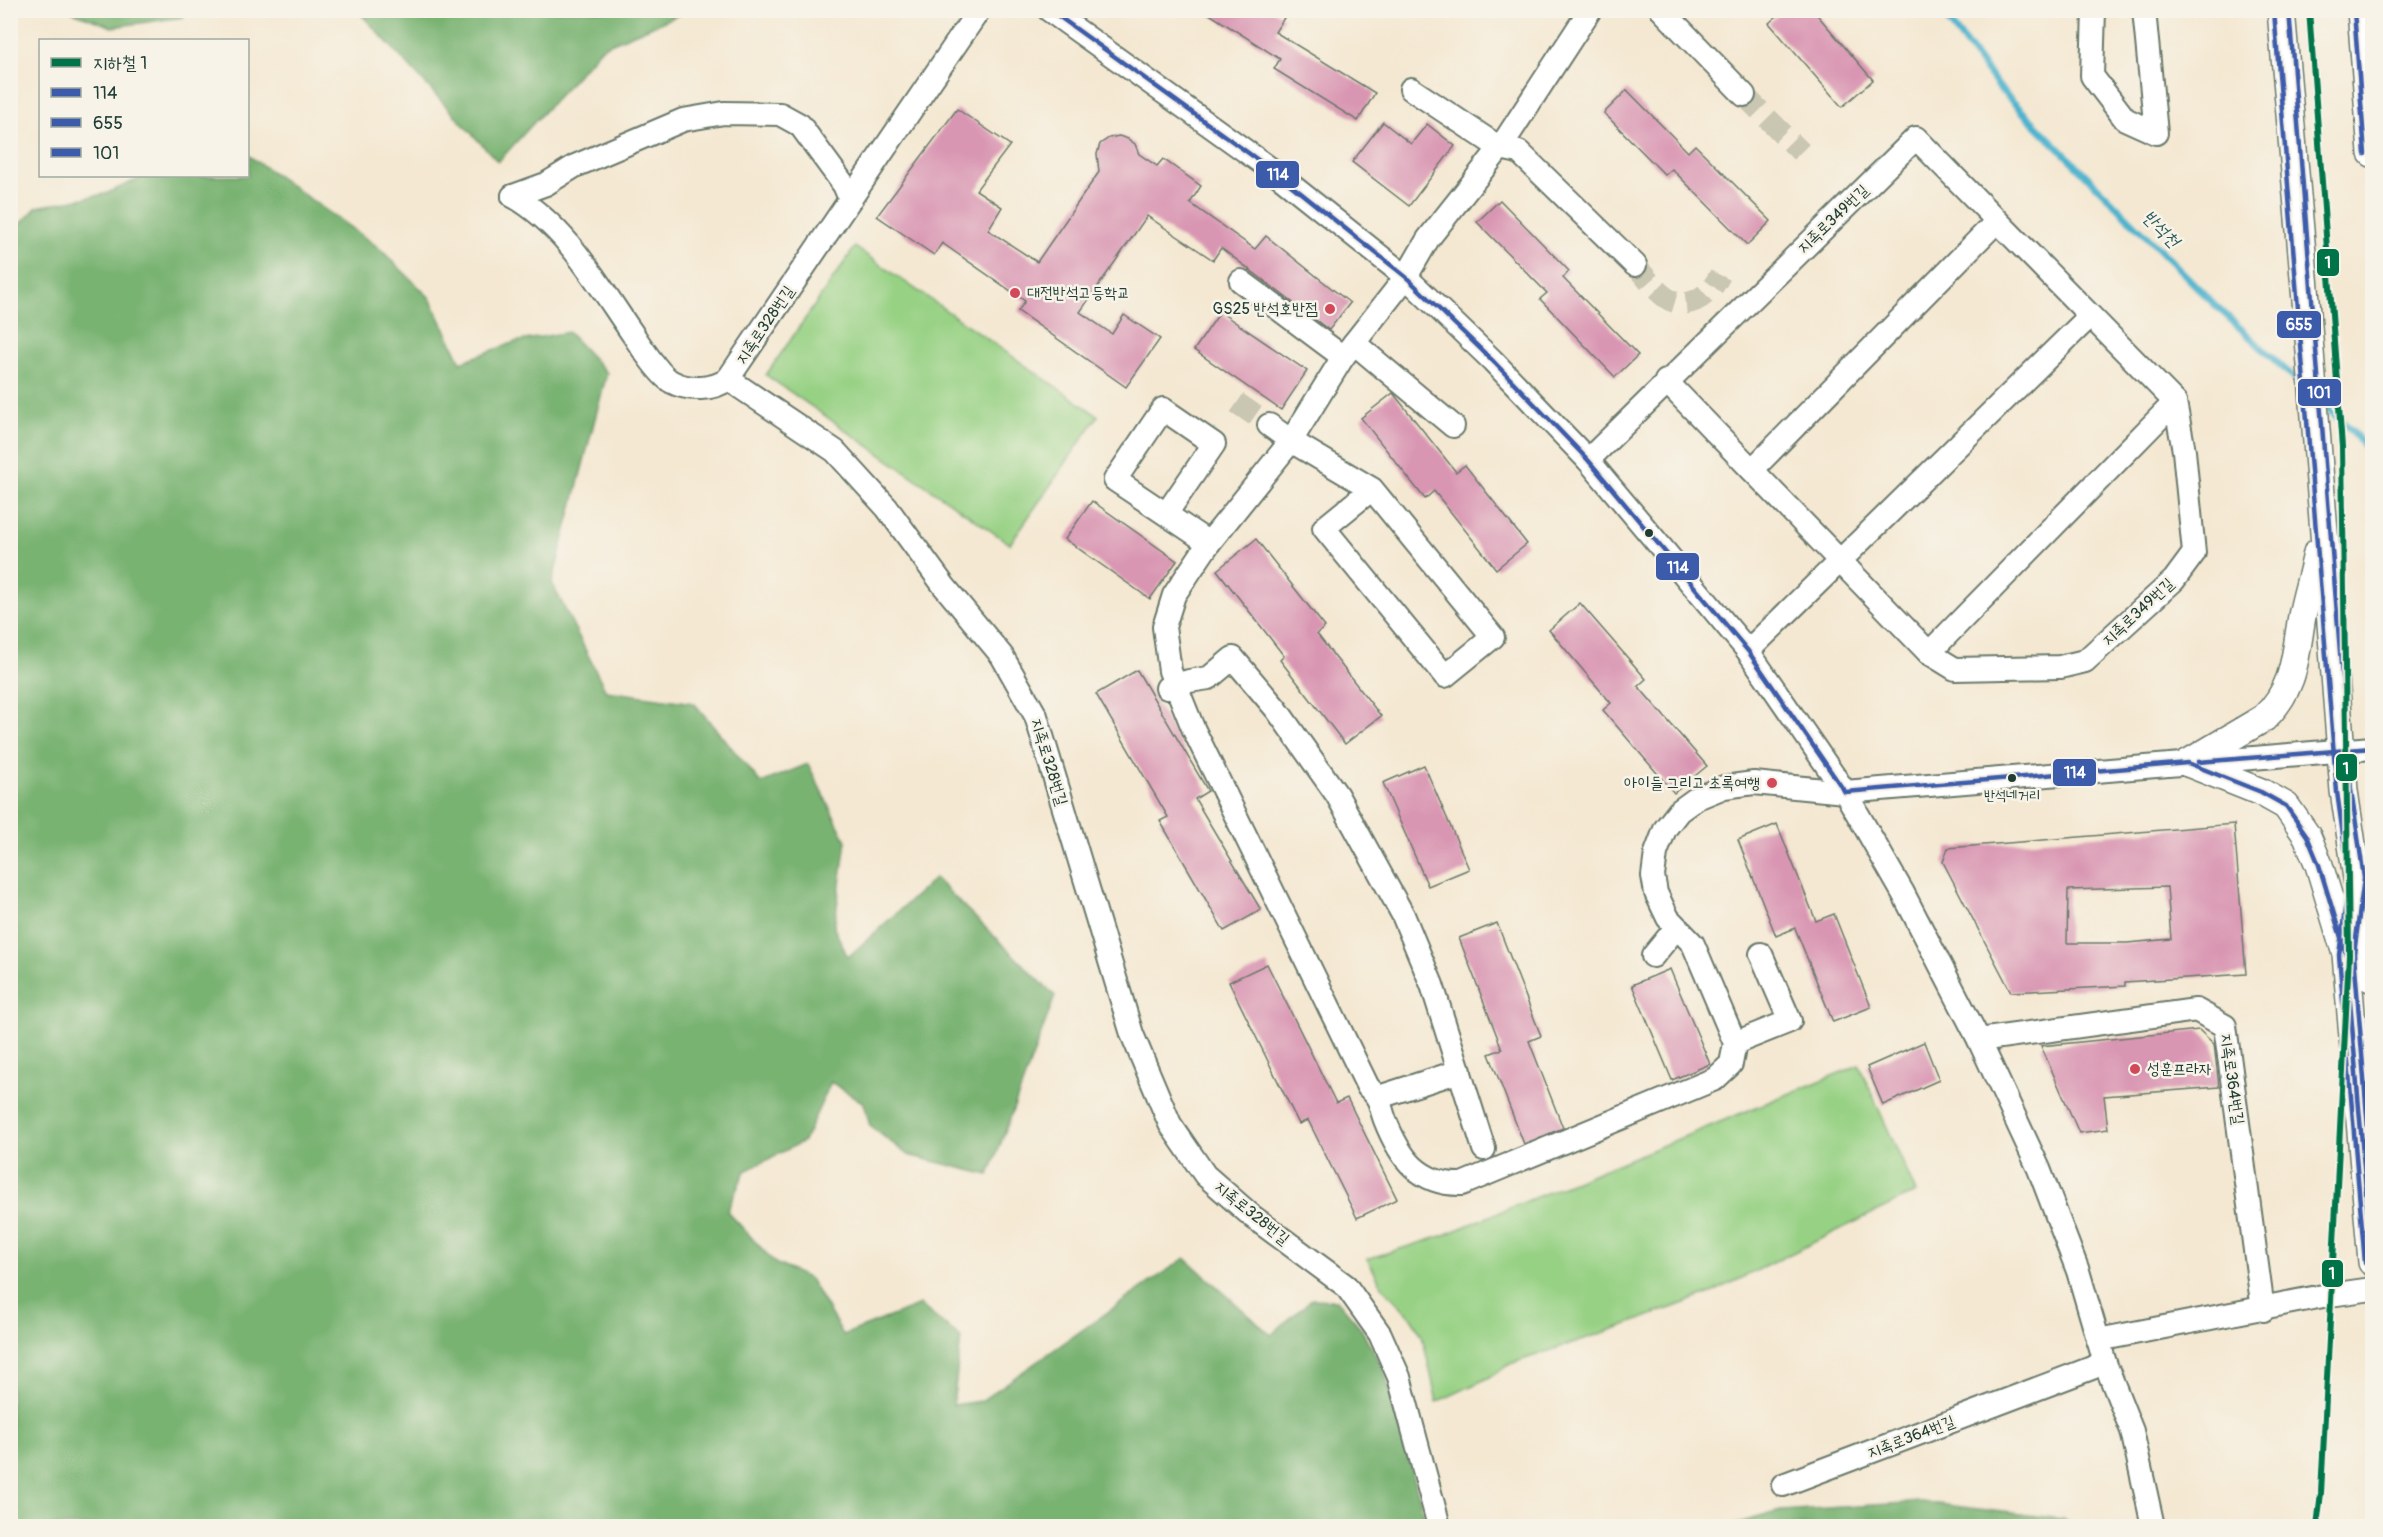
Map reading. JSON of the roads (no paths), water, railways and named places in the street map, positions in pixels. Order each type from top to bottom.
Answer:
[{"type":"main road","points":[[2281,10],[2344,791],[2373,979]]},
{"type":"main road","points":[[2361,10],[2373,153]]},
{"type":"main road","points":[[2188,763],[2264,718],[2286,690],[2295,665],[2302,616],[2320,541],[2322,513]]},
{"type":"main road","points":[[2188,763],[2261,792],[2286,806],[2307,836],[2319,865],[2346,954],[2373,1263]]},
{"type":"main road","points":[[2346,954],[2357,878]]},
{"type":"street","name":"지족로328번길","points":[[979,10],[728,379],[835,451],[887,508],[944,586],[1002,656],[1036,716],[1132,1034],[1170,1124],[1205,1175],[1253,1217],[1346,1286],[1380,1334],[1399,1377],[1439,1527]]},
{"type":"street","points":[[1049,10],[1272,170],[1406,277],[1492,360],[1588,460],[1748,651],[1845,792],[1903,893],[1979,1040],[2039,1169],[2078,1272],[2105,1363],[2132,1431],[2153,1527]]},
{"type":"street","points":[[1590,10],[1500,148],[1428,239],[1406,277],[1348,350],[1291,441],[1209,543],[1174,595],[1164,627],[1172,686],[1368,1087],[1378,1097],[1385,1120],[1411,1167],[1427,1178],[1444,1185],[1462,1184],[1715,1079],[1731,1064],[1735,1044],[1693,944],[1668,918],[1656,893],[1653,876],[1656,853],[1665,829],[1679,811],[1697,798],[1724,787],[1754,783],[1845,792],[2373,748]]},
{"type":"street","points":[[1662,10],[1744,94]]},
{"type":"street","points":[[2094,10],[2092,76],[2125,119],[2156,133],[2144,10]]},
{"type":"street","points":[[1411,89],[1500,148],[1519,152],[1635,266]]},
{"type":"street","points":[[728,379],[720,385],[698,389],[672,382],[646,354],[568,242],[523,202],[513,196],[546,184],[575,166],[683,120],[724,113],[780,114],[800,125],[844,185],[850,199]]},
{"type":"street","name":"지족로349번길","points":[[1588,460],[1666,381],[1916,138],[2175,402],[2184,451],[2194,553],[2174,580],[2085,661],[2060,667],[1955,669],[1929,653],[1666,381]]},
{"type":"street","points":[[1752,470],[1997,221]]},
{"type":"street","points":[[1242,281],[1348,350],[1453,426]]},
{"type":"street","points":[[1748,651],[2090,316]]},
{"type":"street","points":[[1929,653],[2175,402]]},
{"type":"street","points":[[1166,514],[1214,444],[1163,409],[1115,480],[1209,543]]},
{"type":"street","points":[[1269,425],[1291,441],[1372,489],[1493,637],[1444,676],[1324,528],[1372,489]]},
{"type":"street","points":[[1172,686],[1209,678],[1233,658],[1277,710],[1337,795],[1403,915],[1432,985],[1484,1149]]},
{"type":"street","points":[[1653,956],[1676,928]]},
{"type":"street","points":[[1735,1044],[1790,1022],[1761,954]]},
{"type":"street","name":"지족로364번길","points":[[1979,1040],[2196,1010],[2225,1026],[2263,1310]]},
{"type":"street","points":[[1378,1097],[1460,1071]]},
{"type":"street","points":[[2098,1340],[2263,1310],[2323,1296],[2373,1289]]},
{"type":"street","name":"지족로364번길","points":[[1783,1485],[2105,1363]]},
{"type":"waterway","name":"반석천","points":[[1940,10],[2002,91],[2214,304],[2305,388]]},
{"type":"waterway","name":"반석천","points":[[2322,403],[2352,431],[2372,456]]},
{"type":"tunnel","points":[[1744,95],[1801,152]]},
{"type":"tunnel","points":[[1635,265],[1661,294],[1673,302],[1681,303],[1689,303],[1704,295],[1716,283],[1720,275]]},
{"type":"tunnel","points":[[1237,403],[1269,425]]},
{"type":"metro line","name":"1","points":[[2309,10],[2342,447],[2349,955],[2321,1493],[2317,1526]]},
{"type":"place","name":"대전반석고등학교","points":[[1015,293]]},
{"type":"place","name":"GS25 반석호반점","points":[[1330,309]]},
{"type":"place","name":"반석네거리","points":[[2012,778]]},
{"type":"place","name":"아이들 그리고 초록여행","points":[[1772,783]]},
{"type":"place","name":"성훈프라자","points":[[2135,1069]]}]
